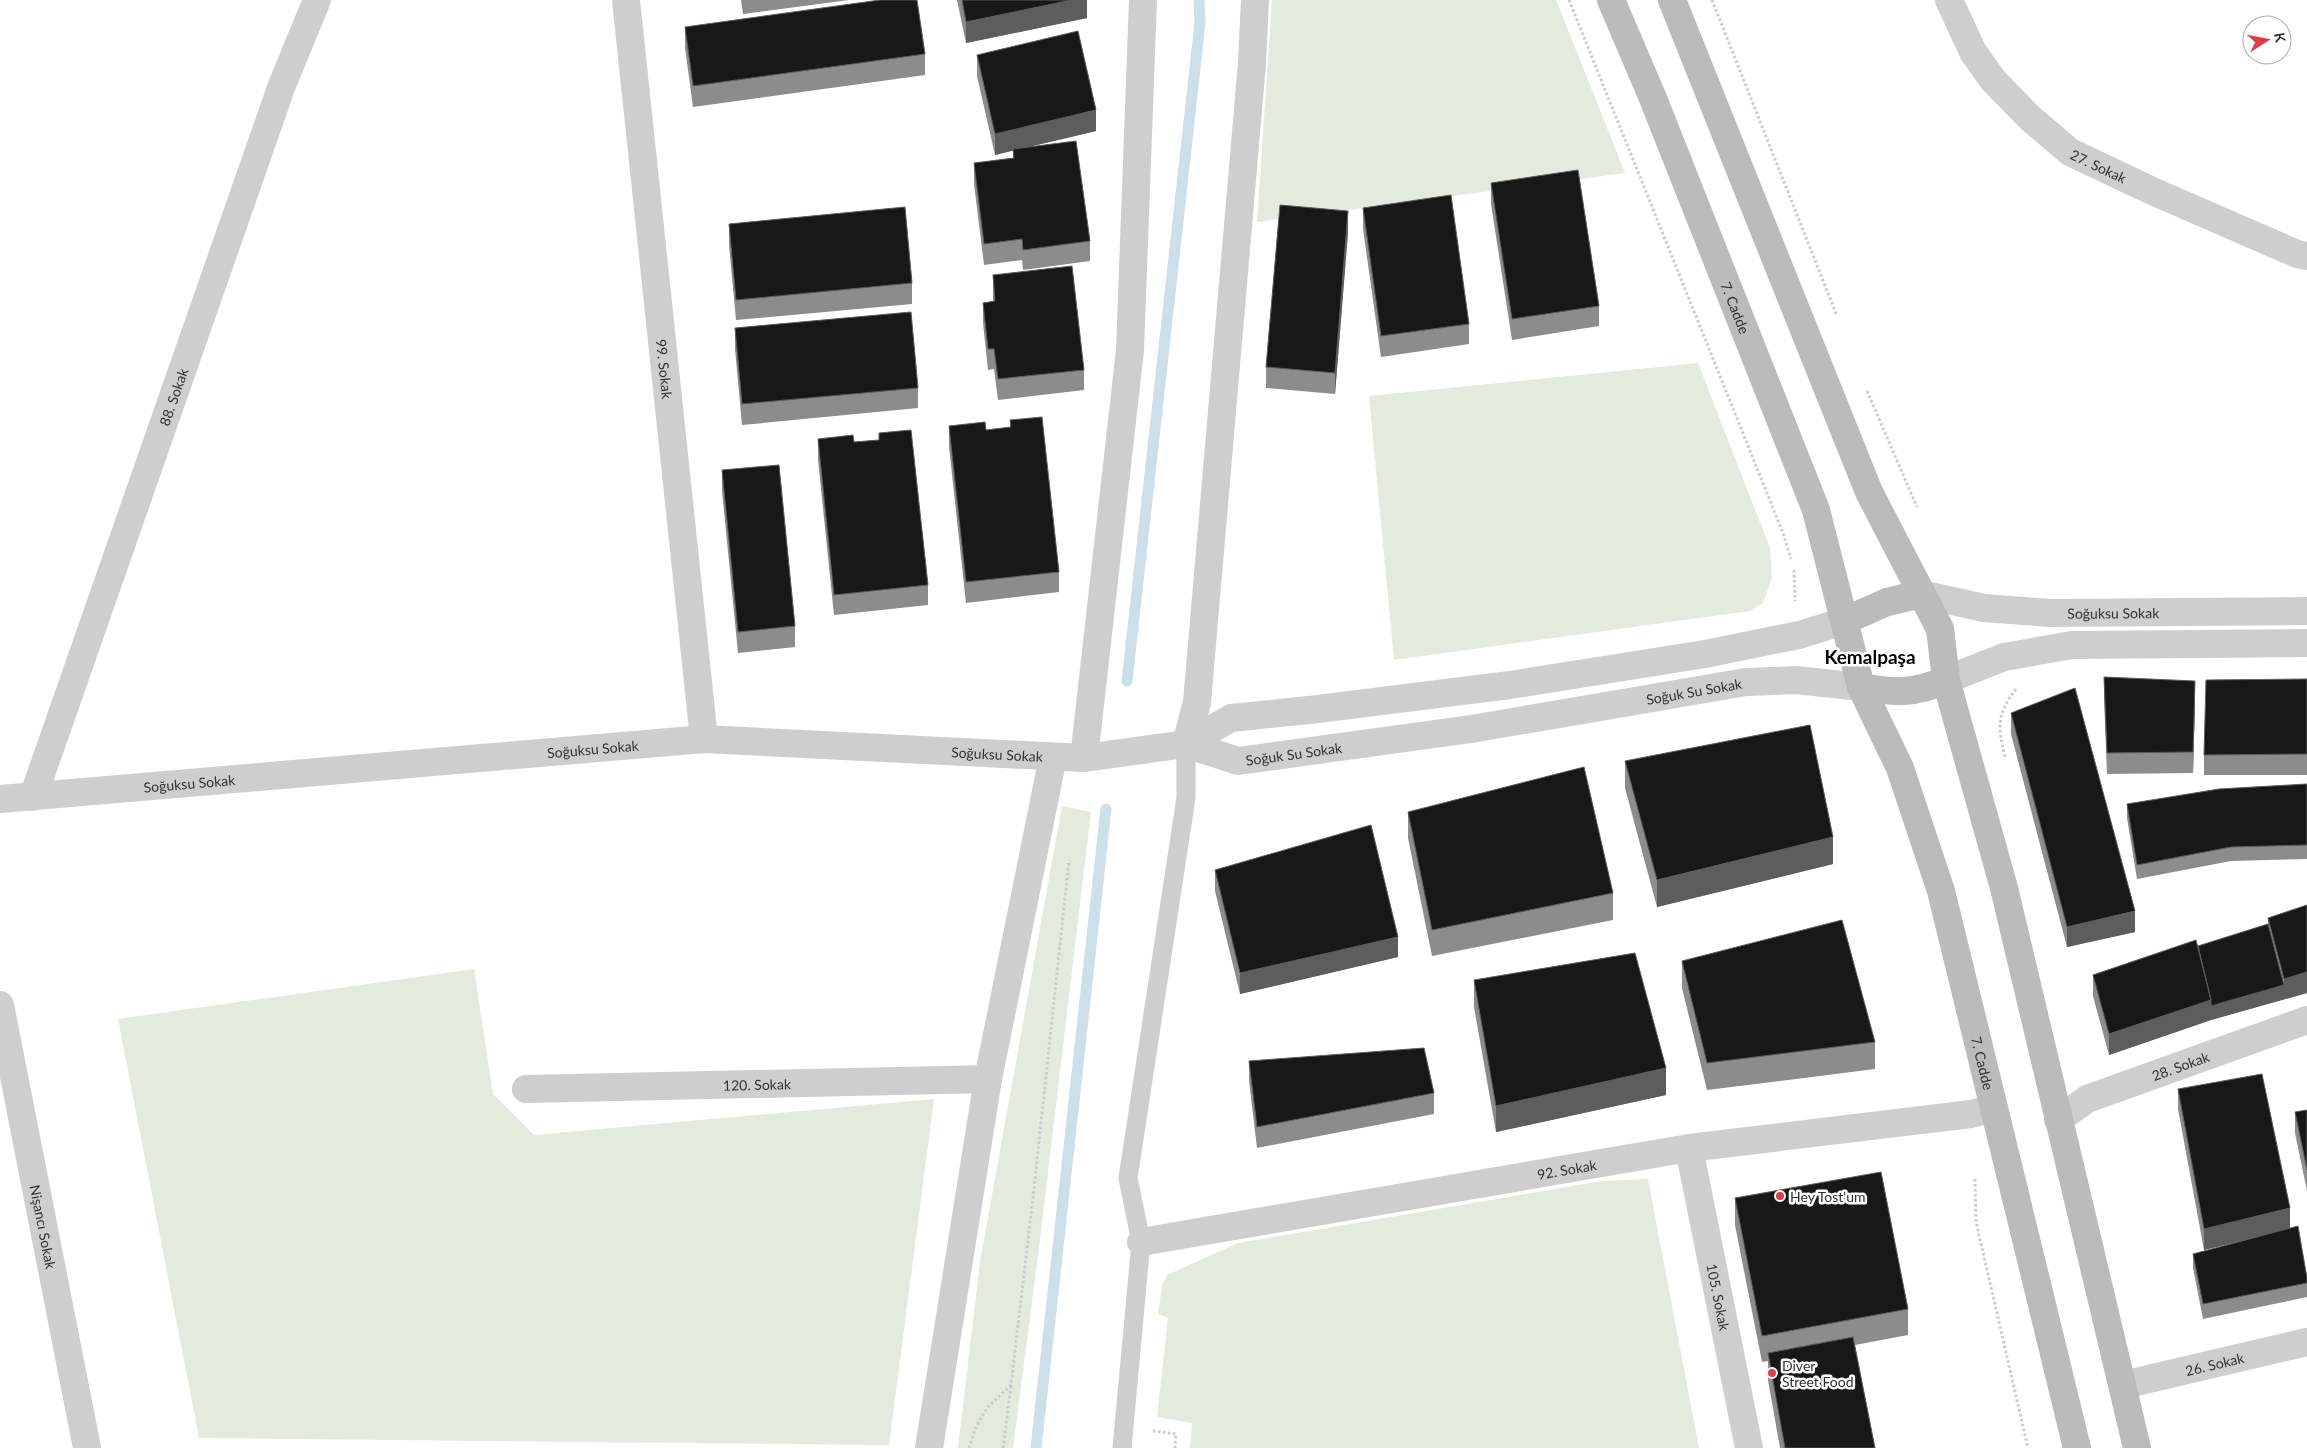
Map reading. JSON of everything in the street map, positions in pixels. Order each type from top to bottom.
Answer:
[{"type":"main road","name":"7. Cadde","points":[[1611,0],[1652,96],[1816,510],[1844,622]]},
{"type":"main road","points":[[1672,0],[1869,492],[1940,629],[1946,680],[2004,888],[2137,1448]]},
{"type":"main road","points":[[1921,594],[1888,602],[1844,622],[1861,687],[1888,691],[1922,690],[1946,680]]},
{"type":"main road","name":"7. Cadde","points":[[1861,687],[1900,768],[1941,891],[2077,1448]]},
{"type":"street","name":"88. Sokak","points":[[33,796],[282,85],[317,0]]},
{"type":"street","name":"99. Sokak","points":[[626,0],[704,739]]},
{"type":"street","points":[[1084,758],[1130,350],[1143,0]]},
{"type":"street","points":[[1186,744],[1197,702],[1252,64],[1255,0]]},
{"type":"street","name":"27. Sokak","points":[[1949,0],[1973,52],[1993,80],[2030,118],[2070,152],[2150,190],[2297,254],[2307,256]]},
{"type":"street","name":"Soğuksu Sokak","points":[[1921,594],[1984,608],[2050,613],[2307,611]]},
{"type":"street","points":[[1186,744],[1231,718],[1327,708],[1510,684],[1666,660],[1799,635],[1844,622]]},
{"type":"street","points":[[1946,680],[2004,657],[2072,645],[2307,643]]},
{"type":"street","name":"Soğuk Su Sokak","points":[[1186,744],[1238,761],[1471,729],[1746,682],[1796,680],[1861,687]]},
{"type":"street","name":"Soğuksu Sokak","points":[[0,799],[704,739],[1084,758],[1186,744]]},
{"type":"street","points":[[929,1448],[988,1079],[1053,757]]},
{"type":"street","name":"Nişancı Sokak","points":[[0,1005],[87,1448]]},
{"type":"street","name":"28. Sokak","points":[[2058,1120],[2086,1099],[2307,1020]]},
{"type":"street","name":"120. Sokak","points":[[526,1089],[988,1079]]},
{"type":"street","name":"92. Sokak","points":[[1141,1242],[1689,1148],[1971,1114],[1994,1108]]},
{"type":"street","name":"105. Sokak","points":[[1689,1148],[1749,1448]]},
{"type":"street","name":"26. Sokak","points":[[2122,1385],[2307,1342]]},
{"type":"lane","points":[[1122,1448],[1141,1242],[1128,1178],[1186,798],[1186,744]]},
{"type":"path","points":[[1569,0],[1783,533],[1794,568],[1795,608]]},
{"type":"path","points":[[1712,0],[1840,324]]},
{"type":"path","points":[[1866,388],[1920,514]]},
{"type":"path","points":[[1003,1448],[1033,1198],[1069,855]]},
{"type":"path","points":[[1975,1176],[1976,1222],[2028,1448]]},
{"type":"path","points":[[969,1448],[976,1427],[987,1408],[1011,1385]]},
{"type":"path","points":[[1175,1448],[1176,1434]]},
{"type":"shaded area","points":[[1272,0],[1556,0],[1625,173],[1257,222]]},
{"type":"shaded area","points":[[1698,363],[1770,548],[1772,578],[1763,603],[1750,611],[1394,660],[1369,396]]},
{"type":"shaded area","points":[[1062,806],[1091,812],[1013,1448],[958,1448],[980,1262]]},
{"type":"shaded area","points":[[474,969],[493,1094],[534,1135],[934,1099],[889,1445],[199,1438],[118,1019]]},
{"type":"shaded area","points":[[1648,1179],[1699,1448],[1190,1448],[1192,1423],[1157,1417],[1168,1318],[1158,1314],[1162,1286],[1167,1275],[1238,1243],[1602,1181]]},
{"type":"building","points":[[880,0],[917,0],[925,54],[693,86],[685,27]]},
{"type":"building","points":[[962,0],[1072,0],[966,22]]},
{"type":"building","points":[[1078,31],[1096,110],[995,134],[977,55]]},
{"type":"building","points":[[1076,141],[1090,241],[1023,250],[1022,239],[984,244],[974,163],[1014,158],[1013,149]]},
{"type":"building","points":[[1578,170],[1599,306],[1512,319],[1491,183]]},
{"type":"building","points":[[1451,195],[1469,324],[1381,336],[1363,208]]},
{"type":"building","points":[[1280,205],[1348,211],[1335,373],[1266,367]]},
{"type":"building","points":[[905,207],[912,283],[736,300],[729,224]]},
{"type":"building","points":[[1072,266],[1084,370],[998,379],[994,349],[988,349],[983,303],[995,301],[993,275]]},
{"type":"building","points":[[911,312],[918,388],[742,404],[735,328]]},
{"type":"building","points":[[1042,417],[1059,572],[966,582],[949,426],[985,422],[986,430],[1011,427],[1010,420]]},
{"type":"building","points":[[911,430],[928,585],[834,595],[818,439],[853,435],[854,442],[879,440],[879,433]]},
{"type":"building","points":[[779,465],[795,626],[738,632],[722,470]]},
{"type":"building","points":[[2104,677],[2195,681],[2193,752],[2107,753]]},
{"type":"building","points":[[2307,679],[2307,754],[2204,755],[2206,680]]},
{"type":"building","points":[[2075,688],[2135,911],[2067,927],[2011,713]]},
{"type":"building","points":[[1810,725],[1833,837],[1657,880],[1625,761]]},
{"type":"building","points":[[1584,767],[1613,893],[1432,930],[1408,812]]},
{"type":"building","points":[[2307,784],[2307,845],[2231,847],[2137,865],[2127,804],[2219,789]]},
{"type":"building","points":[[1371,825],[1398,937],[1240,973],[1215,870]]},
{"type":"building","points":[[2307,905],[2307,972],[2284,979],[2268,918]]},
{"type":"building","points":[[1842,920],[1875,1042],[1707,1063],[1682,961]]},
{"type":"building","points":[[2268,924],[2284,985],[2211,1006],[2198,946]]},
{"type":"building","points":[[2196,940],[2211,1000],[2109,1034],[2093,975]]},
{"type":"building","points":[[1635,953],[1666,1068],[1496,1106],[1474,980]]},
{"type":"building","points":[[1424,1048],[1434,1093],[1257,1127],[1249,1061]]},
{"type":"building","points":[[2262,1074],[2290,1208],[2204,1229],[2178,1089]]},
{"type":"building","points":[[2307,1110],[2307,1170],[2295,1112]]},
{"type":"building","points":[[1881,1172],[1908,1309],[1762,1336],[1735,1198]]},
{"type":"building","points":[[2298,1226],[2307,1283],[2203,1304],[2193,1254]]},
{"type":"building","points":[[1853,1337],[1875,1448],[1785,1448],[1768,1353]]},
{"type":"waterway","points":[[1127,681],[1200,23],[1199,0]]},
{"type":"waterway","points":[[1036,1448],[1106,809]]},
{"type":"place","name":"Hey Tost'um","points":[[1780,1196]]},
{"type":"place","name":"Diver Street Food","points":[[1772,1373]]},
{"type":"district","name":"Kemalpaşa","points":[[1870,656]]}]
